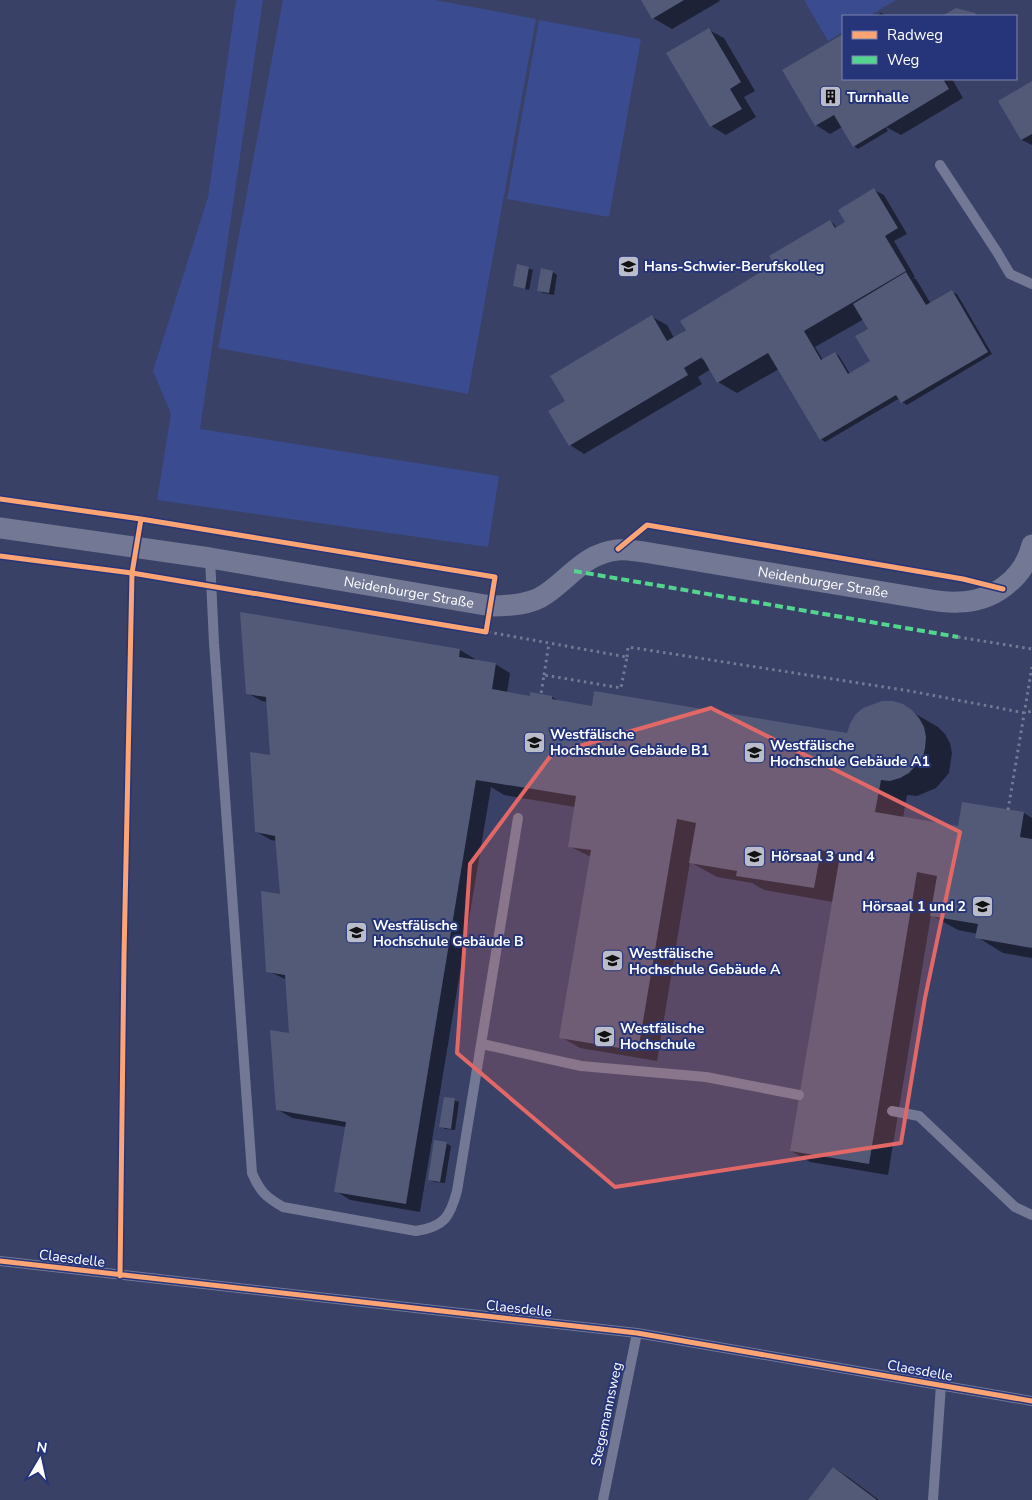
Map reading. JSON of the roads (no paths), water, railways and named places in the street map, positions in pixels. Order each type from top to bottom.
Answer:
[{"type":"street","name":"Neidenburger Straße","points":[[0,528],[210,558],[490,606],[511,606],[529,602],[545,595],[583,562],[599,554],[618,549],[919,598],[959,602],[982,598],[1003,589],[1026,574]]},
{"type":"street","points":[[1026,574],[1032,545]]},
{"type":"lane","points":[[940,165],[1010,274],[1032,284]]},
{"type":"lane","points":[[210,558],[214,643],[251,1164],[252,1173],[258,1188],[268,1198],[283,1207],[416,1231],[432,1229],[443,1221],[452,1208],[457,1191],[482,1044],[518,818]]},
{"type":"lane","points":[[482,1044],[582,1066],[706,1077],[799,1095]]},
{"type":"lane","points":[[892,1111],[919,1116],[1015,1207],[1032,1215]]},
{"type":"lane","name":"Claesdelle","points":[[0,1261],[637,1333],[1032,1401]]},
{"type":"lane","name":"Stegemannsweg","points":[[603,1500],[637,1333]]},
{"type":"lane","points":[[933,1500],[940,1386]]},
{"type":"place","name":"Turnhalle","points":[[831,97]]},
{"type":"place","name":"Hans-Schwier-Berufskolleg","points":[[628,266]]},
{"type":"place","name":"Westfälische Hochschule Gebäude B1","points":[[534,742]]},
{"type":"place","name":"Westfälische Hochschule Gebäude A1","points":[[754,753]]},
{"type":"place","name":"Hörsaal 3 und 4","points":[[755,856]]},
{"type":"place","name":"Hörsaal 1 und 2","points":[[982,906]]},
{"type":"place","name":"Westfälische Hochschule Gebäude B","points":[[357,933]]},
{"type":"place","name":"Westfälische Hochschule Gebäude A","points":[[613,961]]},
{"type":"place","name":"Westfälische Hochschule","points":[[604,1036]]}]
